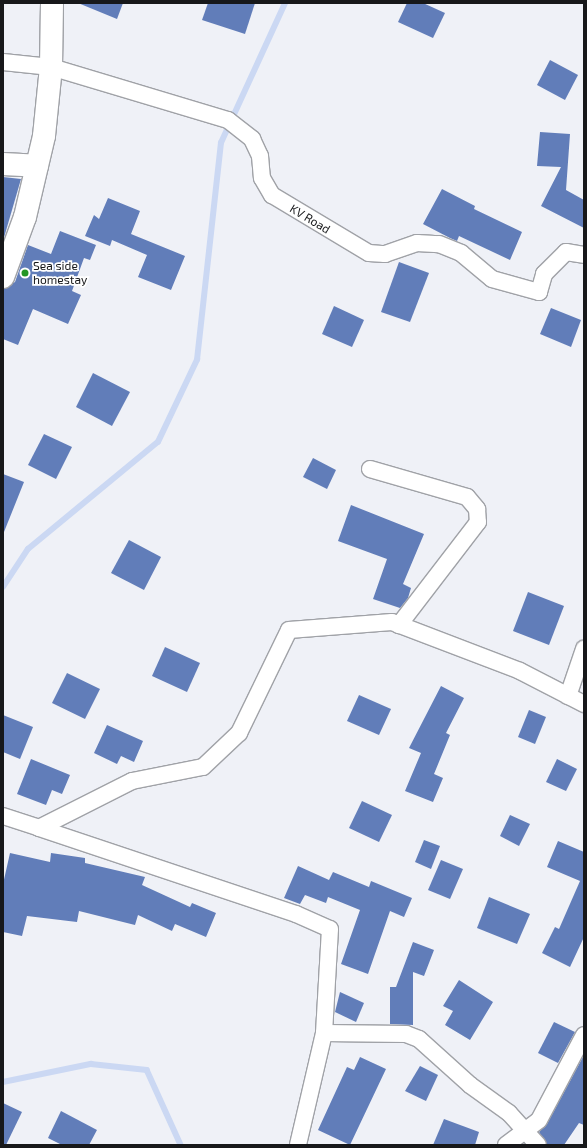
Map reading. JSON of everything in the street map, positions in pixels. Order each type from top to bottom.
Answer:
[{"type":"main road","points":[[3,277],[25,216],[37,166],[51,67],[52,3]]},
{"type":"main road","points":[[3,164],[37,166]]},
{"type":"street","points":[[3,62],[51,67]]},
{"type":"street","name":"KV Road","points":[[51,67],[228,120],[252,139],[260,156],[262,178],[272,195],[369,253],[385,254],[417,243],[439,244],[461,253],[492,279],[539,292],[544,274],[566,252],[584,255]]},
{"type":"street","points":[[370,469],[467,497],[477,509],[478,522],[399,625]]},
{"type":"street","points":[[39,828],[132,781],[203,767],[239,733],[289,630],[392,622],[520,671],[584,704]]},
{"type":"street","points":[[568,696],[584,649]]},
{"type":"street","points":[[3,816],[296,914],[330,929],[324,1033],[298,1145]]},
{"type":"street","points":[[324,1033],[406,1034],[419,1039],[470,1085],[509,1113],[524,1132],[538,1145]]},
{"type":"street","points":[[506,1145],[524,1132],[546,1109],[584,1035]]},
{"type":"building","points":[[78,3],[123,3],[117,19]]},
{"type":"building","points":[[208,3],[255,3],[245,34],[202,20]]},
{"type":"building","points":[[407,3],[423,3],[445,13],[433,38],[398,22]]},
{"type":"building","points":[[550,60],[578,75],[565,100],[537,85]]},
{"type":"building","points":[[540,132],[570,134],[566,190],[584,200],[584,228],[541,206],[561,167],[537,166]]},
{"type":"building","points":[[3,177],[21,179],[3,241]]},
{"type":"building","points":[[442,189],[475,206],[474,209],[522,232],[510,260],[459,236],[457,241],[423,224]]},
{"type":"building","points":[[108,198],[140,211],[131,234],[185,256],[171,290],[138,277],[147,255],[112,240],[110,246],[85,236],[94,215],[99,219]]},
{"type":"building","points":[[60,231],[96,245],[90,260],[84,258],[72,291],[81,295],[68,324],[33,309],[18,345],[3,339],[3,289],[15,282],[28,245],[51,254]]},
{"type":"building","points":[[399,262],[429,273],[410,322],[381,312]]},
{"type":"building","points":[[334,306],[364,320],[352,347],[322,334]]},
{"type":"building","points":[[551,308],[581,320],[571,347],[540,334]]},
{"type":"building","points":[[93,373],[130,392],[112,426],[76,407]]},
{"type":"building","points":[[44,434],[72,447],[56,479],[28,465]]},
{"type":"building","points":[[313,458],[336,470],[327,489],[303,477]]},
{"type":"building","points":[[3,474],[24,482],[4,532],[3,532]]},
{"type":"building","points":[[351,505],[424,534],[403,584],[411,588],[408,598],[400,608],[373,599],[387,559],[338,541]]},
{"type":"building","points":[[129,540],[161,557],[144,590],[111,573]]},
{"type":"building","points":[[528,592],[564,606],[549,645],[513,631]]},
{"type":"building","points":[[165,647],[200,663],[187,692],[152,676]]},
{"type":"building","points":[[67,673],[100,689],[85,719],[52,703]]},
{"type":"building","points":[[441,686],[464,698],[446,733],[450,735],[434,774],[443,778],[433,802],[405,791],[421,753],[409,748]]},
{"type":"building","points":[[359,695],[391,709],[379,735],[347,721]]},
{"type":"building","points":[[529,710],[546,717],[535,744],[518,737]]},
{"type":"building","points":[[3,715],[33,727],[20,759],[3,752]]},
{"type":"building","points":[[107,725],[143,741],[134,762],[121,756],[117,764],[94,753]]},
{"type":"building","points":[[31,759],[70,775],[62,794],[52,790],[46,805],[17,794]]},
{"type":"building","points":[[557,759],[577,769],[566,791],[546,782]]},
{"type":"building","points":[[362,801],[392,815],[379,842],[349,828]]},
{"type":"building","points":[[510,815],[530,824],[519,846],[500,836]]},
{"type":"building","points":[[424,840],[440,846],[431,869],[415,862]]},
{"type":"building","points":[[558,841],[584,852],[584,937],[570,967],[542,953],[555,927],[559,929],[580,881],[547,867]]},
{"type":"building","points":[[10,853],[50,862],[51,853],[85,858],[85,863],[145,877],[142,885],[190,907],[192,903],[216,913],[206,937],[175,924],[172,931],[138,915],[135,925],[79,911],[77,922],[27,916],[22,936],[3,932],[3,884]]},
{"type":"building","points":[[441,860],[463,869],[450,899],[428,890]]},
{"type":"building","points":[[298,866],[329,880],[333,872],[369,887],[371,881],[412,898],[404,917],[390,911],[368,974],[341,964],[360,910],[328,897],[326,903],[305,895],[300,904],[284,898]]},
{"type":"building","points":[[489,897],[530,914],[517,944],[477,928]]},
{"type":"building","points":[[413,942],[434,950],[424,976],[413,972],[413,1025],[390,1024],[390,987],[396,987]]},
{"type":"building","points":[[459,980],[493,1002],[470,1040],[445,1025],[453,1011],[443,1006]]},
{"type":"building","points":[[340,992],[364,1003],[356,1022],[335,1012]]},
{"type":"building","points":[[554,1022],[575,1032],[558,1063],[538,1053]]},
{"type":"building","points":[[584,1055],[584,1125],[579,1123],[564,1145],[547,1145],[539,1132],[547,1124]]},
{"type":"building","points":[[360,1057],[386,1069],[350,1145],[318,1130],[347,1067],[354,1070]]},
{"type":"building","points":[[420,1066],[438,1075],[426,1101],[405,1091]]},
{"type":"building","points":[[3,1103],[22,1112],[6,1145],[3,1145]]},
{"type":"building","points":[[61,1111],[97,1130],[89,1145],[62,1145],[48,1138]]},
{"type":"building","points":[[444,1119],[479,1132],[475,1145],[433,1145]]},
{"type":"waterway","points":[[3,587],[28,549],[158,442],[197,360],[221,143],[285,3]]},
{"type":"waterway","points":[[3,1082],[91,1064],[147,1070],[181,1145]]},
{"type":"place","name":"Sea side homestay","points":[[25,273]]}]
